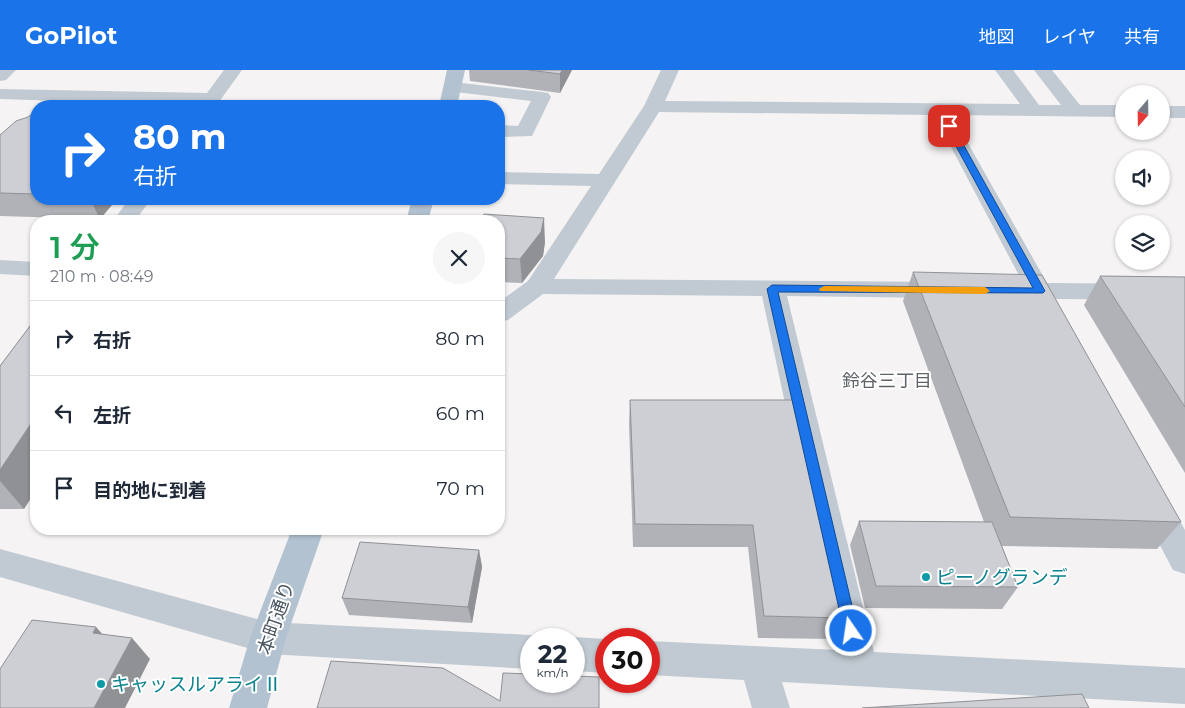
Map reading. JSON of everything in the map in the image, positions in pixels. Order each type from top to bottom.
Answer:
[{"type":"main road","points":[[449,100],[454,78]]},
{"type":"main road","name":"本町通り","points":[[248,708],[268,638],[306,535]]},
{"type":"street","points":[[0,76],[7,70]]},
{"type":"street","points":[[210,100],[233,70]]},
{"type":"street","points":[[505,310],[537,286],[653,106],[670,70]]},
{"type":"street","points":[[1004,70],[1034,110]]},
{"type":"street","points":[[1043,70],[1075,111]]},
{"type":"street","points":[[454,78],[542,97],[525,132],[505,131]]},
{"type":"street","points":[[0,94],[157,100]]},
{"type":"street","points":[[653,106],[1115,112]]},
{"type":"street","points":[[940,109],[1058,326]]},
{"type":"street","points":[[1170,112],[1185,112]]},
{"type":"street","points":[[505,178],[605,180]]},
{"type":"street","points":[[0,267],[30,269]]},
{"type":"street","points":[[537,286],[1185,292]]},
{"type":"street","points":[[772,289],[860,669]]},
{"type":"street","points":[[1143,482],[1185,560]]},
{"type":"street","points":[[0,563],[268,638],[520,651]]},
{"type":"street","points":[[660,659],[1185,686]]},
{"type":"street","points":[[758,664],[771,708]]},
{"type":"building","points":[[529,70],[562,70],[560,74]]},
{"type":"building","points":[[30,115],[30,194],[0,193],[0,135],[16,121]]},
{"type":"building","points":[[505,215],[544,218],[541,232],[520,259],[505,258]]},
{"type":"building","points":[[913,272],[1042,275],[1181,522],[1010,517]]},
{"type":"building","points":[[1100,276],[1185,277],[1185,407]]},
{"type":"building","points":[[30,326],[30,425],[0,470],[0,366]]},
{"type":"building","points":[[630,400],[794,400],[843,618],[764,616],[753,525],[635,524]]},
{"type":"building","points":[[859,521],[992,522],[1018,587],[876,586]]},
{"type":"building","points":[[360,542],[479,550],[468,607],[342,598]]},
{"type":"building","points":[[32,620],[96,627],[93,633],[132,638],[94,708],[0,708],[0,669]]},
{"type":"building","points":[[331,661],[443,668],[500,701],[503,673],[520,674],[520,693],[585,693],[585,676],[595,677],[595,693],[599,693],[599,708],[317,708]]},
{"type":"building","points":[[1082,694],[1089,708],[862,708]]},
{"type":"slow traffic","points":[[824,289],[985,291]]},
{"type":"place","name":"ピーノグランデ","points":[[926,577]]},
{"type":"place","name":"キャッスルアライⅡ","points":[[101,684]]},
{"type":"district","name":"鈴谷三丁目","points":[[887,381]]},
{"type":"route","points":[[851,631],[772,289],[1040,291],[949,126]]}]
